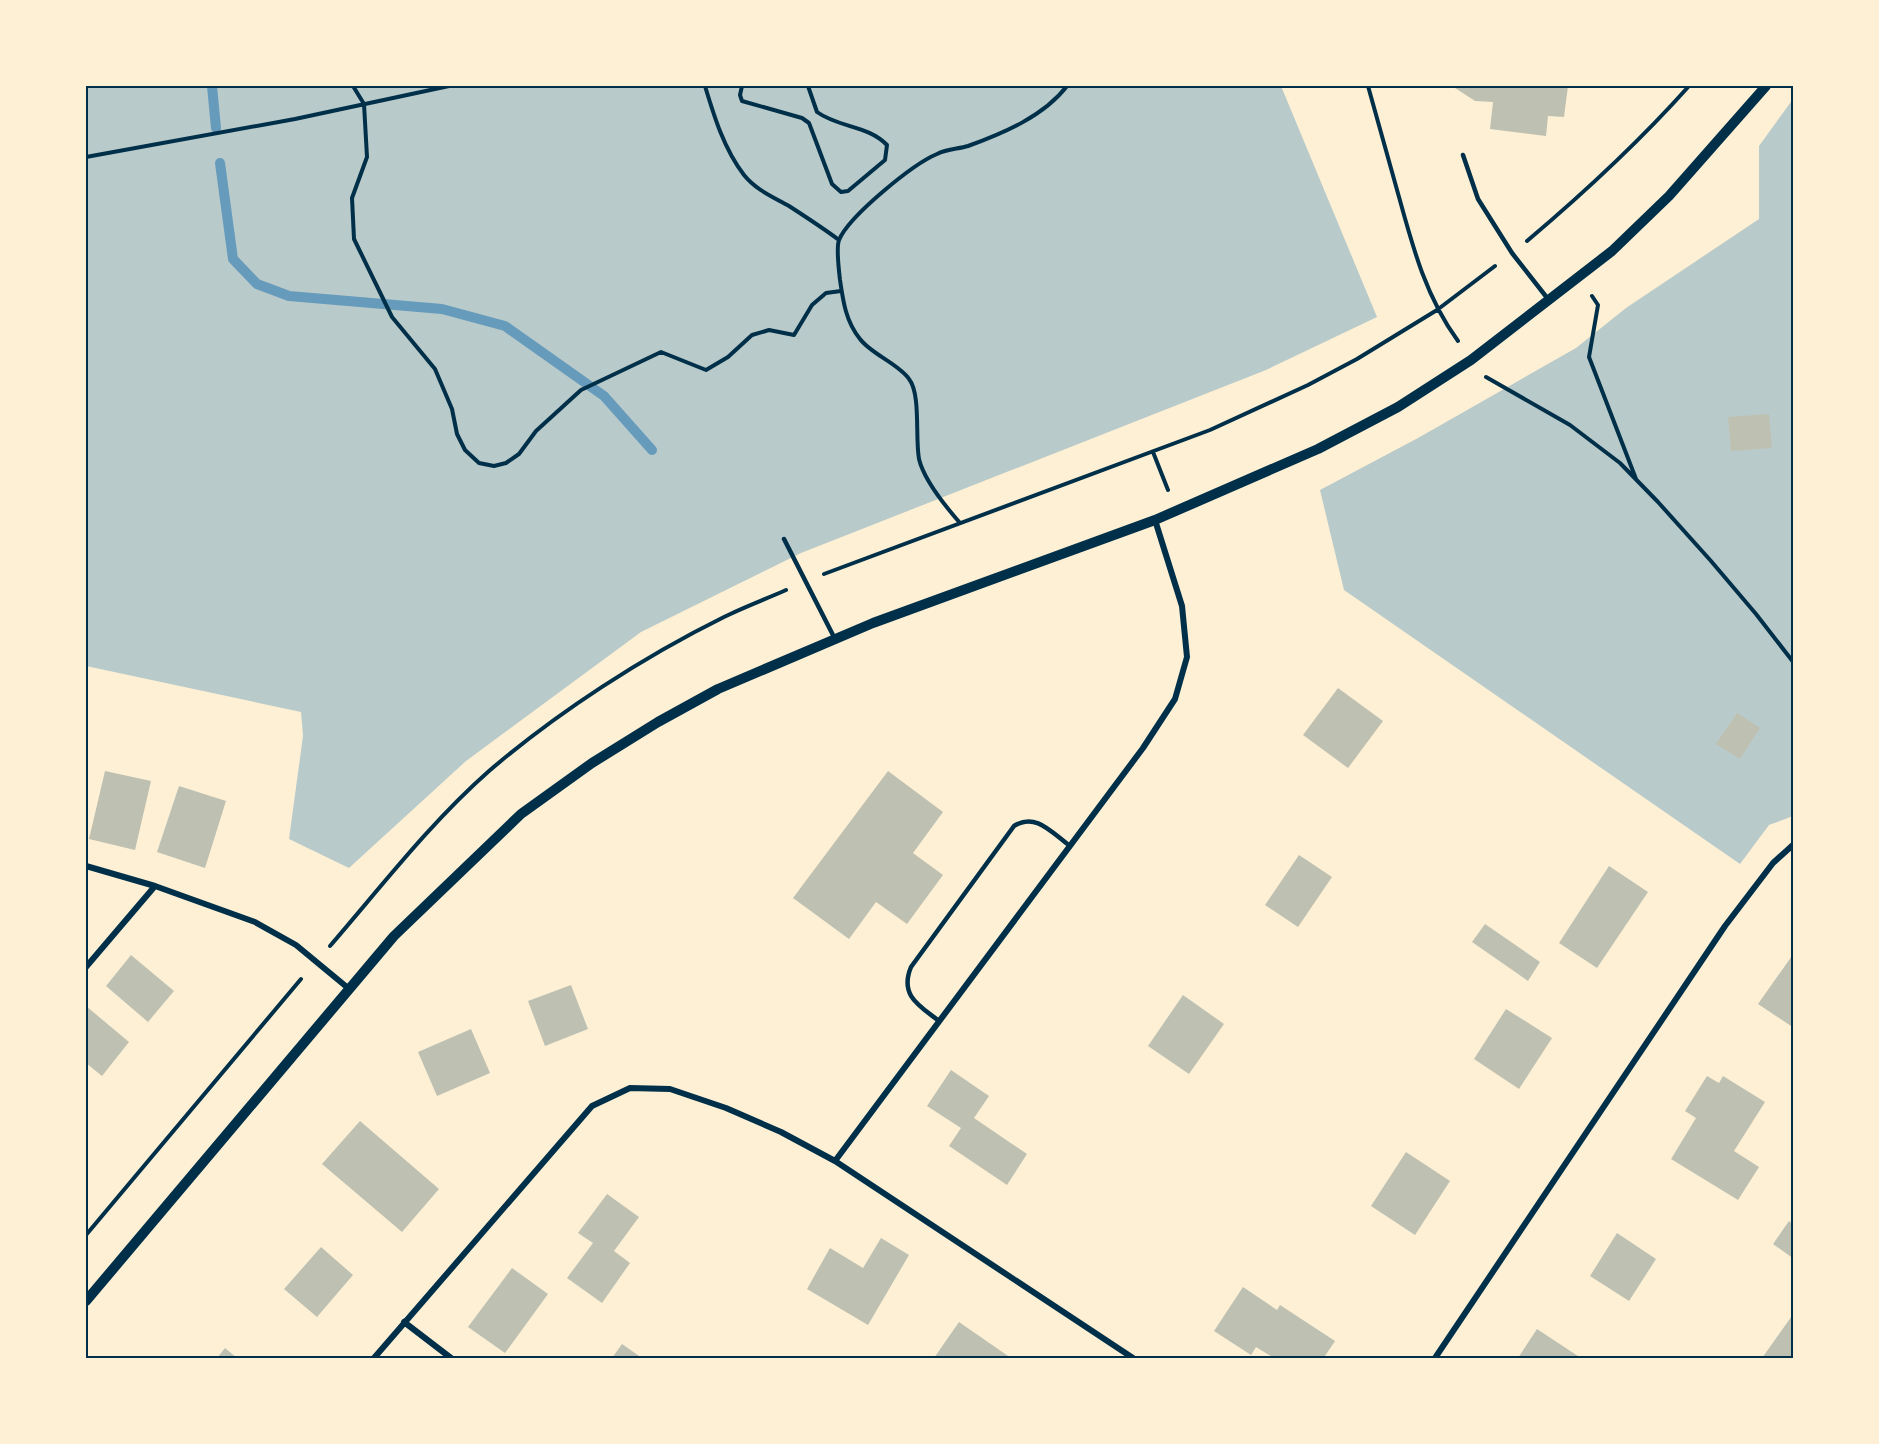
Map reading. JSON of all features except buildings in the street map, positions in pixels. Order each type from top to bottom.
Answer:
[{"type":"street","points":[[86,1301],[393,936],[521,814],[592,763],[658,722],[718,689],[873,623],[1155,520],[1318,449],[1398,407],[1471,360],[1612,251],[1669,196],[1766,86]]},
{"type":"street","points":[[835,1161],[1143,748],[1175,699],[1187,657],[1182,606],[1155,520]]},
{"type":"street","points":[[1435,1359],[1725,926],[1773,863],[1794,844]]},
{"type":"street","points":[[86,866],[155,886],[255,922],[296,945],[348,988]]},
{"type":"street","points":[[86,967],[155,886]]},
{"type":"street","points":[[374,1359],[592,1106],[630,1088],[670,1089],[726,1108],[781,1132],[835,1161],[1133,1359]]},
{"type":"street","points":[[404,1322],[451,1359]]},
{"type":"lane","points":[[1463,155],[1478,199],[1512,253],[1550,301]]},
{"type":"lane","points":[[784,539],[835,639]]},
{"type":"lane","points":[[939,1021],[916,1003],[908,992],[906,979],[910,968],[1014,826],[1022,821],[1032,820],[1070,846]]},
{"type":"path","points":[[353,86],[364,104],[367,157],[352,198],[354,239],[392,317],[435,369],[452,410],[457,434],[465,450],[479,463],[494,466],[506,463],[519,454],[536,431],[581,390],[606,378],[661,352],[706,370],[728,357],[752,335],[769,330],[794,335],[812,305],[826,293],[842,291]]},
{"type":"path","points":[[86,157],[294,119],[449,86]]},
{"type":"path","points":[[705,86],[720,130],[744,176],[762,192],[809,219],[839,240]]},
{"type":"path","points":[[742,86],[740,95],[742,101],[802,118],[809,123],[832,184],[841,192],[848,191],[885,160],[887,145],[873,133],[817,112],[808,86]]},
{"type":"path","points":[[960,523],[944,504],[920,461],[915,419],[916,394],[909,378],[860,340],[844,311],[839,271],[839,240],[877,196],[901,177],[938,154],[968,146],[1038,115],[1067,86]]},
{"type":"path","points":[[1368,86],[1426,286],[1437,310],[1471,360],[1491,381],[1570,425],[1620,463],[1711,561],[1794,663]]},
{"type":"path","points":[[1580,277],[1598,305],[1589,357],[1638,482]]},
{"type":"path","points":[[1153,452],[1176,511]]},
{"type":"shaded area","points":[[86,86],[1281,86],[1377,317],[1266,370],[801,553],[641,632],[466,761],[349,868],[289,839],[303,736],[301,712],[86,666]]},
{"type":"shaded area","points":[[1793,99],[1793,816],[1769,825],[1740,864],[1344,590],[1320,490],[1418,438],[1576,348],[1626,308],[1759,219],[1759,146]]},
{"type":"waterway","points":[[212,86],[216,128]]},
{"type":"waterway","points":[[220,163],[233,259],[257,284],[289,296],[442,309],[505,326],[604,396],[652,450]]}]
